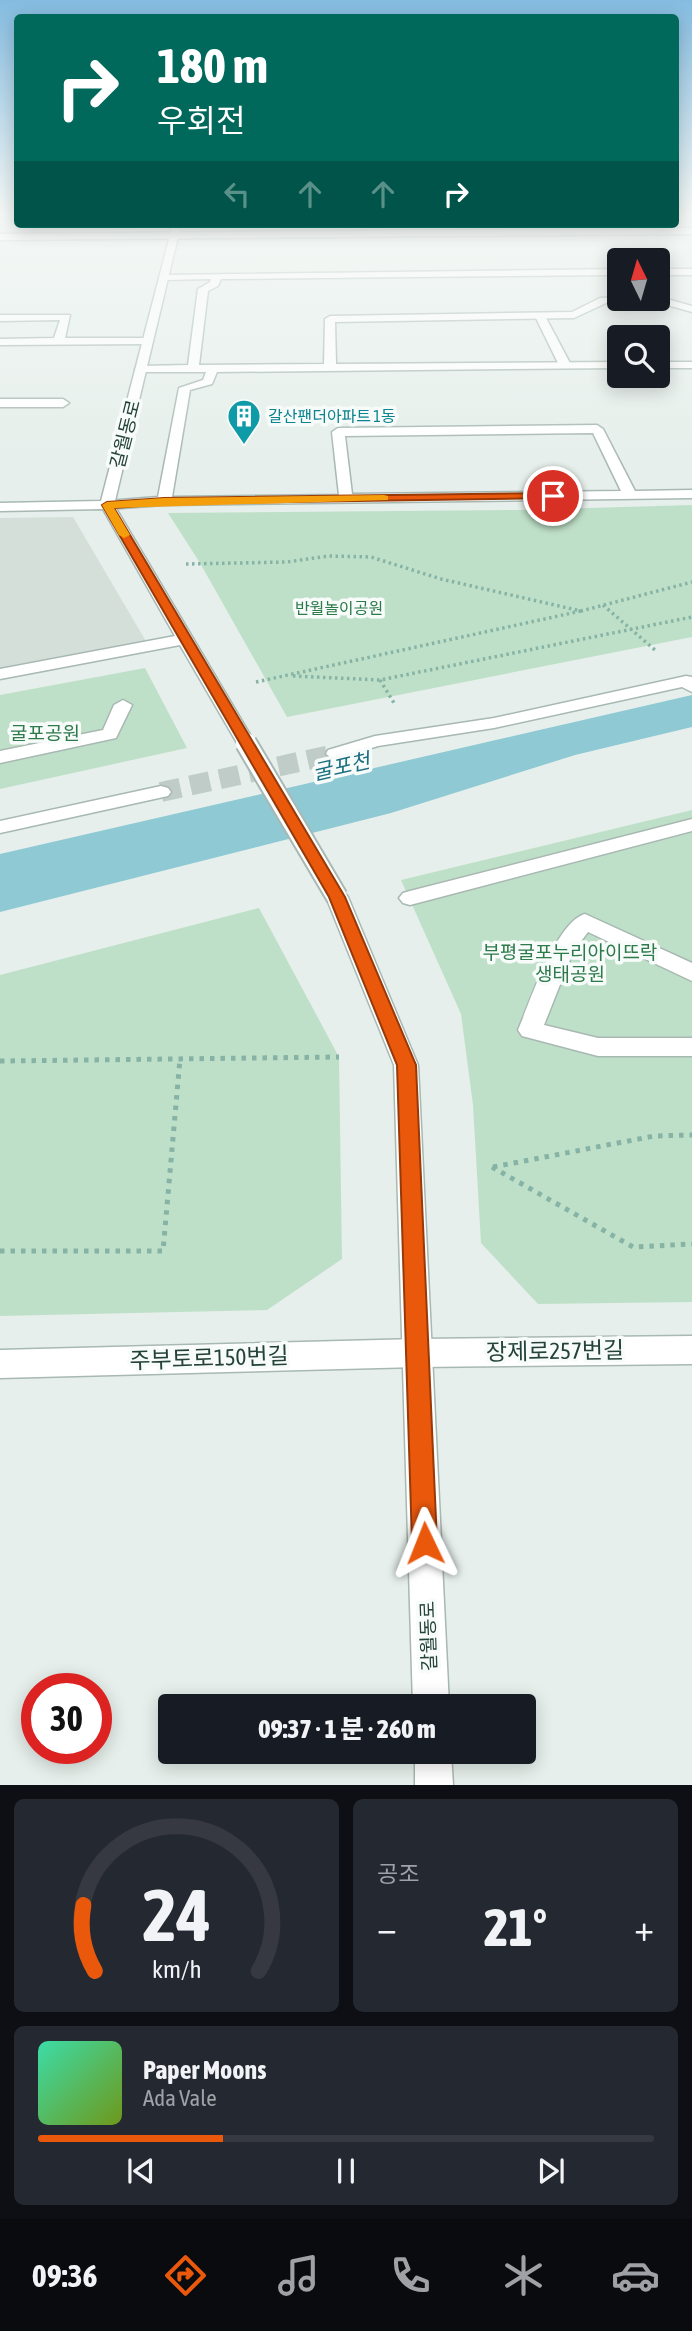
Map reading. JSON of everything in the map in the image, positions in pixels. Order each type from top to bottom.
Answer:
[{"type":"street","name":"갈월동로","points":[[159,297],[107,505],[337,897],[407,1065],[431,1694]]},
{"type":"street","points":[[193,369],[202,297]]},
{"type":"street","points":[[330,367],[330,319],[574,315],[607,300]]},
{"type":"street","points":[[670,303],[692,309]]},
{"type":"street","points":[[540,316],[565,365]]},
{"type":"street","points":[[0,318],[66,317],[58,342]]},
{"type":"street","points":[[0,342],[148,341]]},
{"type":"street","points":[[141,369],[607,365]]},
{"type":"street","points":[[670,365],[692,365]]},
{"type":"street","points":[[164,501],[185,388],[208,382],[213,368]]},
{"type":"street","points":[[0,403],[63,403]]},
{"type":"street","points":[[346,499],[338,432],[597,429],[630,495]]},
{"type":"street","points":[[0,507],[164,501],[692,495]]},
{"type":"street","points":[[0,674],[185,639]]},
{"type":"street","points":[[335,754],[375,741],[495,723],[689,684]]},
{"type":"street","points":[[0,757],[110,734],[122,705]]},
{"type":"street","points":[[0,827],[162,792]]},
{"type":"street","points":[[410,898],[692,825]]},
{"type":"street","points":[[692,973],[585,921],[563,949],[530,1030],[597,1047],[692,1047]]},
{"type":"street","name":"장제로257번길","points":[[418,1353],[692,1350]]},
{"type":"street","name":"주부토로150번길","points":[[0,1364],[418,1353]]},
{"type":"street","points":[[433,1764],[434,1785]]},
{"type":"path","points":[[143,566],[287,562],[328,556],[370,557],[441,579],[581,611]]},
{"type":"path","points":[[215,688],[287,675],[581,611],[692,582]]},
{"type":"path","points":[[603,605],[689,684]]},
{"type":"path","points":[[287,675],[380,680],[692,617]]},
{"type":"path","points":[[0,1061],[339,1057]]},
{"type":"path","points":[[0,1251],[163,1251],[180,1059]]},
{"type":"path","points":[[692,1135],[654,1136],[492,1167],[633,1247],[692,1244]]},
{"type":"shaded area","points":[[73,517],[147,643],[0,670],[0,518]]},
{"type":"green space","name":"반월놀이공원","points":[[692,505],[692,637],[287,717],[200,563],[168,513],[521,510]]},
{"type":"green space","name":"굴포공원","points":[[145,668],[187,748],[0,789],[0,695]]},
{"type":"green space","name":"부평굴포누리아이뜨락 생태공원","points":[[692,810],[692,1302],[538,1304],[481,1243],[473,1105],[461,1014],[401,880]]},
{"type":"green space","points":[[259,908],[339,1057],[342,1259],[267,1310],[0,1316],[0,975]]},
{"type":"water","name":"굴포천","points":[[692,695],[692,727],[575,755],[391,813],[0,912],[0,854]]},
{"type":"tunnel","points":[[161,792],[335,754]]},
{"type":"slow traffic","points":[[124,535],[107,505],[164,501],[384,498]]},
{"type":"place","name":"갈산팬더아파트 1동","points":[[244,446]]},
{"type":"route","points":[[425,1543],[407,1065],[337,897],[107,505],[164,501],[553,496]]}]
